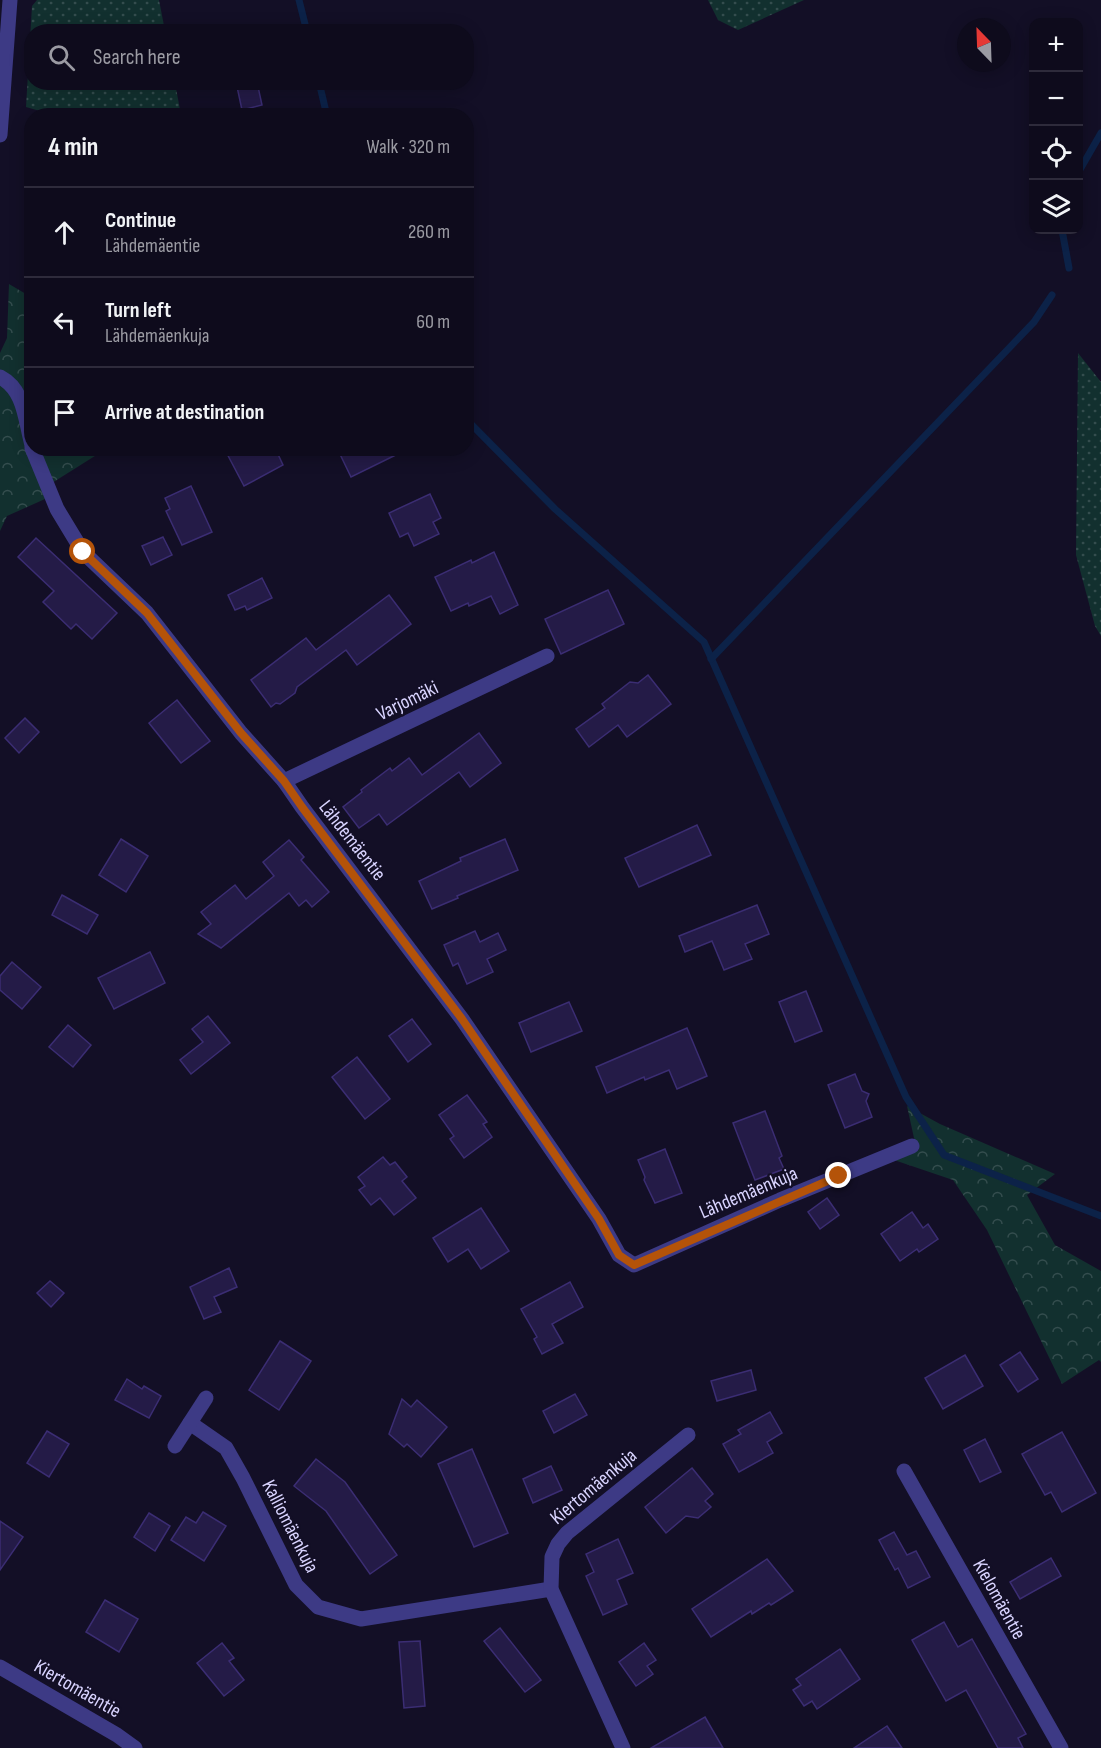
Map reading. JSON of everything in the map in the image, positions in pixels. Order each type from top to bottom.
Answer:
[{"type":"street","points":[[0,135],[10,0]]},
{"type":"street","name":"Lähdemäentie","points":[[0,377],[9,382],[20,397],[24,414]]},
{"type":"street","name":"Lähdemäentie","points":[[36,456],[57,509],[83,552],[147,613],[241,733],[284,781],[462,1019],[599,1219],[619,1255],[634,1265]]},
{"type":"street","name":"Varjomäki","points":[[284,781],[547,656]]},
{"type":"street","name":"Lähdemäenkuja","points":[[634,1265],[780,1200],[912,1146]]},
{"type":"street","points":[[175,1446],[206,1398]]},
{"type":"street","name":"Kalliomäenkuja","points":[[190,1423],[226,1448],[296,1585],[318,1606],[361,1619],[551,1589]]},
{"type":"street","name":"Kiertomäenkuja","points":[[623,1748],[551,1589],[552,1557],[558,1544],[567,1533],[688,1435]]},
{"type":"street","name":"Kielomäentie","points":[[904,1471],[1060,1748]]},
{"type":"street","name":"Kiertomäentie","points":[[0,1666],[135,1748]]},
{"type":"green space","points":[[37,0],[159,0],[164,24],[31,24],[32,6]]},
{"type":"green space","points":[[708,0],[804,0],[738,30],[718,20]]},
{"type":"green space","points":[[27,90],[176,90],[180,108],[30,108],[26,107]]},
{"type":"green space","points":[[9,284],[24,293],[24,409],[0,371],[0,353],[7,338]]},
{"type":"green space","points":[[1078,353],[1101,382],[1101,636],[1095,626],[1076,555]]},
{"type":"green space","points":[[0,384],[15,399],[24,429],[24,456],[32,456],[45,499],[7,516],[0,531]]},
{"type":"green space","points":[[42,456],[95,456],[52,483]]},
{"type":"green space","points":[[907,1106],[940,1124],[1055,1174],[1027,1195],[1055,1245],[1101,1271],[1101,1362],[1099,1360],[1062,1384],[987,1230],[953,1180],[894,1160],[919,1150]]},
{"type":"building","points":[[238,90],[259,90],[262,105],[242,108]]},
{"type":"building","points":[[228,456],[279,456],[283,465],[244,486]]},
{"type":"building","points":[[341,456],[394,456],[351,477]]},
{"type":"building","points":[[191,486],[212,532],[182,545],[166,511],[170,509],[165,498]]},
{"type":"building","points":[[430,494],[441,518],[433,522],[439,534],[414,546],[408,533],[400,537],[389,513]]},
{"type":"building","points":[[163,537],[172,555],[151,565],[142,546]]},
{"type":"building","points":[[36,538],[117,613],[92,639],[76,624],[71,629],[43,602],[54,591],[18,557]]},
{"type":"building","points":[[494,552],[518,605],[500,614],[491,596],[451,611],[435,577]]},
{"type":"building","points":[[262,578],[272,598],[247,610],[245,606],[235,610],[228,595]]},
{"type":"building","points":[[608,590],[624,624],[561,654],[545,619]]},
{"type":"building","points":[[389,595],[411,624],[357,665],[346,650],[297,687],[295,693],[280,704],[276,703],[271,707],[251,680],[306,638],[316,650]]},
{"type":"building","points":[[648,675],[671,704],[627,737],[618,725],[589,747],[576,729],[605,708],[602,704],[630,682],[638,683]]},
{"type":"building","points":[[177,700],[210,741],[181,763],[149,723]]},
{"type":"building","points":[[25,718],[39,732],[19,753],[5,738]]},
{"type":"building","points":[[479,733],[501,763],[470,787],[459,772],[387,825],[379,814],[359,828],[343,807],[390,768],[392,771],[409,758],[422,775]]},
{"type":"building","points":[[697,825],[711,855],[639,887],[625,858]]},
{"type":"building","points":[[121,839],[148,856],[126,892],[99,875]]},
{"type":"building","points":[[505,839],[518,870],[432,909],[419,881],[461,861],[460,858]]},
{"type":"building","points":[[289,840],[304,857],[301,860],[329,892],[312,907],[306,900],[299,906],[289,893],[221,948],[198,934],[211,924],[201,912],[235,885],[246,899],[274,876],[263,862]]},
{"type":"building","points":[[62,895],[98,915],[87,934],[52,915]]},
{"type":"building","points":[[757,905],[769,934],[745,944],[752,959],[724,970],[712,941],[685,952],[679,936]]},
{"type":"building","points":[[475,931],[480,942],[498,933],[506,950],[487,959],[493,972],[467,984],[458,963],[453,966],[444,945]]},
{"type":"building","points":[[150,952],[165,983],[114,1009],[98,978]]},
{"type":"building","points":[[12,962],[41,987],[22,1009],[0,990],[0,976]]},
{"type":"building","points":[[806,991],[822,1031],[795,1042],[779,1002]]},
{"type":"building","points":[[569,1002],[582,1031],[531,1052],[519,1023]]},
{"type":"building","points":[[208,1016],[230,1043],[191,1074],[180,1060],[203,1042],[192,1029]]},
{"type":"building","points":[[412,1019],[431,1044],[408,1062],[389,1036]]},
{"type":"building","points":[[68,1025],[91,1045],[73,1067],[49,1047]]},
{"type":"building","points":[[687,1028],[707,1076],[677,1089],[669,1070],[645,1080],[644,1077],[607,1093],[596,1067]]},
{"type":"building","points":[[357,1057],[390,1099],[365,1119],[332,1077]]},
{"type":"building","points":[[855,1074],[862,1091],[869,1094],[866,1101],[872,1117],[845,1128],[828,1085]]},
{"type":"building","points":[[467,1095],[487,1122],[483,1124],[492,1137],[464,1158],[450,1139],[454,1136],[439,1115]]},
{"type":"building","points":[[765,1111],[782,1156],[779,1158],[784,1169],[755,1180],[733,1123]]},
{"type":"building","points":[[665,1149],[682,1193],[655,1203],[638,1160]]},
{"type":"building","points":[[383,1157],[390,1165],[395,1162],[407,1177],[402,1181],[416,1198],[394,1215],[380,1198],[371,1205],[359,1190],[365,1186],[358,1177]]},
{"type":"building","points":[[827,1198],[839,1215],[820,1229],[808,1212]]},
{"type":"building","points":[[481,1208],[509,1251],[481,1269],[468,1249],[448,1262],[433,1238]]},
{"type":"building","points":[[912,1212],[923,1228],[928,1224],[938,1239],[919,1252],[917,1249],[900,1261],[881,1234]]},
{"type":"building","points":[[229,1268],[237,1287],[214,1297],[221,1312],[204,1319],[190,1287]]},
{"type":"building","points":[[50,1281],[64,1293],[51,1307],[37,1293]]},
{"type":"building","points":[[570,1282],[583,1307],[552,1324],[563,1343],[542,1354],[534,1339],[537,1337],[521,1309]]},
{"type":"building","points":[[280,1341],[311,1361],[279,1410],[249,1390]]},
{"type":"building","points":[[1020,1352],[1038,1379],[1018,1392],[1000,1365]]},
{"type":"building","points":[[965,1355],[983,1386],[943,1409],[925,1378]]},
{"type":"building","points":[[751,1370],[756,1390],[717,1401],[711,1381]]},
{"type":"building","points":[[127,1379],[142,1389],[144,1386],[161,1396],[149,1418],[115,1400]]},
{"type":"building","points":[[575,1394],[587,1415],[554,1433],[543,1411]]},
{"type":"building","points":[[402,1399],[411,1407],[417,1400],[447,1427],[421,1457],[407,1444],[404,1447],[389,1434]]},
{"type":"building","points":[[770,1412],[782,1433],[767,1442],[773,1453],[739,1472],[723,1444],[741,1434],[738,1430]]},
{"type":"building","points":[[47,1431],[69,1444],[49,1477],[27,1463]]},
{"type":"building","points":[[1062,1432],[1096,1493],[1062,1512],[1051,1492],[1045,1495],[1022,1454]]},
{"type":"building","points":[[985,1439],[1001,1472],[980,1482],[964,1450]]},
{"type":"building","points":[[472,1449],[508,1533],[474,1547],[438,1464]]},
{"type":"building","points":[[316,1459],[345,1482],[397,1555],[370,1574],[326,1511],[294,1486]]},
{"type":"building","points":[[551,1466],[562,1490],[533,1503],[523,1479]]},
{"type":"building","points":[[692,1468],[713,1494],[705,1501],[711,1507],[698,1518],[686,1516],[666,1533],[645,1507]]},
{"type":"building","points":[[203,1512],[226,1526],[204,1561],[171,1540],[186,1517],[196,1523]]},
{"type":"building","points":[[149,1513],[170,1526],[155,1551],[134,1537]]},
{"type":"building","points":[[0,1521],[23,1537],[0,1570]]},
{"type":"building","points":[[894,1532],[907,1555],[916,1551],[930,1577],[908,1588],[898,1568],[895,1570],[879,1540]]},
{"type":"building","points":[[618,1539],[633,1573],[617,1580],[627,1604],[603,1615],[586,1576],[594,1572],[586,1554]]},
{"type":"building","points":[[1051,1558],[1061,1576],[1020,1599],[1010,1582]]},
{"type":"building","points":[[767,1559],[793,1591],[771,1605],[769,1603],[752,1614],[751,1611],[711,1637],[692,1609]]},
{"type":"building","points":[[105,1600],[138,1619],[119,1652],[86,1632]]},
{"type":"building","points":[[944,1622],[958,1647],[972,1639],[1026,1734],[1018,1738],[1023,1748],[998,1748],[966,1690],[946,1701],[912,1640]]},
{"type":"building","points":[[500,1628],[541,1680],[525,1692],[484,1641]]},
{"type":"building","points":[[420,1641],[425,1706],[404,1708],[399,1642]]},
{"type":"building","points":[[222,1643],[234,1658],[229,1661],[244,1680],[224,1696],[197,1663]]},
{"type":"building","points":[[644,1643],[656,1660],[647,1666],[653,1674],[636,1686],[619,1662]]},
{"type":"building","points":[[840,1649],[860,1679],[817,1709],[812,1701],[804,1706],[793,1690],[801,1685],[796,1679]]},
{"type":"building","points":[[705,1717],[723,1748],[651,1748]]},
{"type":"building","points":[[887,1726],[902,1748],[854,1748]]},
{"type":"waterway","points":[[299,0],[305,24]]},
{"type":"waterway","points":[[321,90],[325,108]]},
{"type":"waterway","points":[[1083,164],[1101,133]]},
{"type":"waterway","points":[[1063,234],[1069,268]]},
{"type":"waterway","points":[[711,659],[1034,322],[1052,295]]},
{"type":"waterway","points":[[474,427],[555,509],[704,642],[906,1097],[944,1155],[1101,1216]]},
{"type":"route","points":[[83,552],[147,613],[241,733],[284,781],[462,1019],[599,1219],[619,1255],[634,1265],[839,1176]]}]
